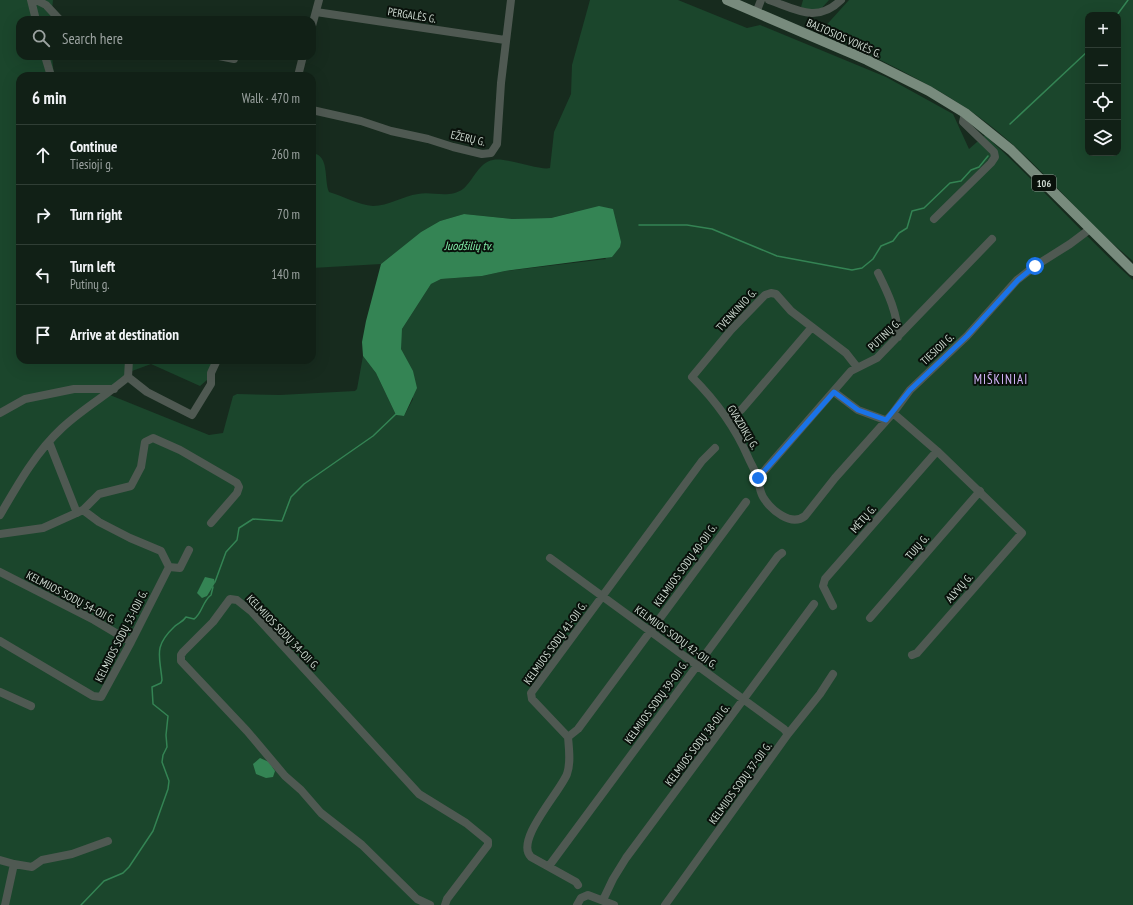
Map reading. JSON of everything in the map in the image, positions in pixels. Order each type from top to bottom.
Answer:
[{"type":"main road","name":"BALTOSIOS VOKĖS G.","points":[[726,0],[866,60],[950,103],[965,113]]},
{"type":"main road","name":"106","points":[[965,113],[1011,150],[1133,271]]},
{"type":"street","points":[[31,0],[35,16]]},
{"type":"street","points":[[36,0],[46,5],[56,16]]},
{"type":"street","points":[[315,16],[319,0]]},
{"type":"street","name":"EŽERŲ G.","points":[[316,111],[361,121],[391,131],[482,154],[492,153],[497,144],[505,40],[511,0]]},
{"type":"street","points":[[756,13],[761,0]]},
{"type":"street","points":[[769,0],[803,12],[817,14],[831,9],[841,0]]},
{"type":"street","name":"PERGALĖS G.","points":[[316,12],[505,40]]},
{"type":"street","points":[[46,60],[50,72]]},
{"type":"street","points":[[299,72],[302,60]]},
{"type":"street","points":[[934,218],[991,163],[995,157],[994,152],[963,122],[965,113]]},
{"type":"street","name":"TIESIOJI G.","points":[[799,520],[805,516],[893,413],[910,390],[967,336],[1024,274],[1090,230]]},
{"type":"street","name":"PUTINŲ G.","points":[[758,478],[857,367],[870,363],[878,358],[992,239]]},
{"type":"street","points":[[878,273],[888,292],[896,316],[898,337]]},
{"type":"street","name":"TVENKINIO G.","points":[[692,377],[731,330],[768,294],[776,294],[791,311],[846,353],[857,367]]},
{"type":"street","points":[[728,420],[742,409],[812,327]]},
{"type":"street","points":[[0,515],[20,480],[49,442],[63,427],[128,377],[129,364]]},
{"type":"street","points":[[128,377],[147,392],[192,414],[212,384],[211,373],[215,364]]},
{"type":"street","name":"GVAZDIKŲ G.","points":[[692,377],[707,392],[728,420],[746,452],[758,478],[763,497],[787,520],[799,520]]},
{"type":"street","points":[[0,413],[25,399],[74,389],[114,389]]},
{"type":"street","points":[[834,392],[858,410],[886,420]]},
{"type":"street","points":[[893,413],[980,491]]},
{"type":"street","points":[[0,534],[43,528],[80,511],[99,494],[131,486],[141,467],[145,442],[153,438],[180,450],[237,483],[239,488],[237,493],[211,523]]},
{"type":"street","points":[[49,442],[80,511],[105,525],[161,551],[169,567],[180,568],[189,550]]},
{"type":"street","name":"KELMIJOS SODŲ 41-OJI G.","points":[[568,737],[532,698],[531,694],[702,461],[715,448]]},
{"type":"street","name":"MĖTŲ G.","points":[[833,606],[823,586],[825,579],[937,451]]},
{"type":"street","name":"ALYVŲ G.","points":[[912,655],[917,652],[1022,533],[980,491]]},
{"type":"street","name":"TUJŲ G.","points":[[870,618],[980,491]]},
{"type":"street","name":"KELMIJOS SODŲ 40-OJI G.","points":[[568,737],[578,729],[746,502]]},
{"type":"street","name":"KELMIJOS SODŲ 39-OJI G.","points":[[549,866],[696,666],[778,556],[782,553]]},
{"type":"street","name":"KELMIJOS SODŲ 42-OJI G.","points":[[550,558],[784,729],[788,734]]},
{"type":"street","name":"KELMIJOS SODŲ 53-IOJI G.","points":[[0,641],[97,697],[103,695],[169,567]]},
{"type":"street","name":"KELMIJOS SODŲ 54-OJI G.","points":[[0,572],[94,620],[131,642]]},
{"type":"street","name":"KELMIJOS SODŲ 34-OJI G.","points":[[430,905],[417,899],[362,845],[321,813],[301,790],[284,776],[247,731],[181,661],[181,655],[183,652],[213,622],[230,599],[237,600],[252,612],[420,794],[466,823],[488,841],[488,845],[447,899],[445,905]]},
{"type":"street","name":"KELMIJOS SODŲ 38-OJI G.","points":[[603,900],[626,858],[744,701],[814,604]]},
{"type":"street","name":"KELMIJOS SODŲ 37-OJI G.","points":[[665,905],[788,734],[820,694],[833,674]]},
{"type":"street","points":[[0,692],[31,706]]},
{"type":"street","points":[[568,737],[568,772],[532,831],[526,844],[529,855],[576,882],[578,885]]},
{"type":"street","points":[[0,860],[14,864],[32,866],[42,860],[72,854],[108,841]]},
{"type":"street","points":[[5,905],[14,864]]},
{"type":"street","points":[[577,905],[584,895],[588,895],[614,905]]},
{"type":"shaded area","points":[[0,0],[53,0],[51,16],[16,16],[16,60],[52,60],[54,72],[16,72],[16,364],[151,364],[132,371],[105,393],[209,435],[223,433],[233,396],[237,394],[280,395],[355,391],[357,389],[363,356],[376,373],[396,415],[404,416],[413,399],[401,349],[400,340],[402,329],[431,284],[441,279],[482,276],[505,271],[606,259],[574,212],[551,218],[512,219],[464,214],[440,221],[421,232],[381,264],[316,268],[316,154],[323,160],[325,165],[329,192],[373,206],[379,206],[423,193],[452,194],[458,192],[467,186],[476,172],[488,161],[506,160],[539,168],[550,168],[554,132],[571,94],[572,65],[590,0],[678,0],[747,28],[760,25],[886,77],[953,114],[969,149],[985,135],[1133,280],[1133,905],[0,905]]},
{"type":"shaded area","points":[[803,0],[829,0],[820,10],[807,10],[801,7]]},
{"type":"shaded area","points":[[849,0],[1133,0],[1133,261],[1115,246],[1015,146],[997,131],[956,101],[889,64],[821,31]]},
{"type":"shaded area","points":[[151,364],[214,364],[207,380],[200,386]]},
{"type":"water","name":"Juodšilių tv.","points":[[599,206],[613,209],[621,242],[620,247],[612,257],[505,271],[482,276],[441,279],[431,284],[402,329],[401,349],[413,371],[417,388],[404,416],[396,415],[376,373],[363,356],[362,342],[366,321],[381,264],[421,232],[440,221],[464,214],[512,219],[551,218]]},
{"type":"water","points":[[205,577],[214,579],[215,583],[207,596],[202,598],[197,593]]},
{"type":"water","points":[[260,758],[269,762],[275,771],[273,777],[266,778],[256,774],[253,764]]},
{"type":"waterway","points":[[1119,12],[1128,0]]},
{"type":"waterway","points":[[1010,124],[1085,54]]},
{"type":"waterway","points":[[639,225],[687,225],[712,229],[777,256],[852,270],[862,268],[873,259],[881,246],[893,241],[899,233],[907,228],[912,211],[924,208],[950,183],[961,181],[971,170],[979,167],[988,156]]},
{"type":"waterway","points":[[215,582],[226,552],[237,540],[239,528],[253,519],[282,521],[291,497],[304,484],[373,436],[396,414]]},
{"type":"waterway","points":[[81,905],[104,881],[123,873],[129,867],[153,831],[168,789],[169,781],[162,762],[163,755],[167,747],[166,735],[168,716],[153,704],[152,687],[161,683],[162,680],[159,658],[160,646],[167,634],[186,617],[194,619],[197,617],[211,595],[213,587]]},
{"type":"district","name":"MIŠKINIAI","points":[[1001,379]]},
{"type":"route","points":[[758,478],[834,392],[858,410],[886,420],[920,379],[967,336],[1018,280],[1035,266]]}]
